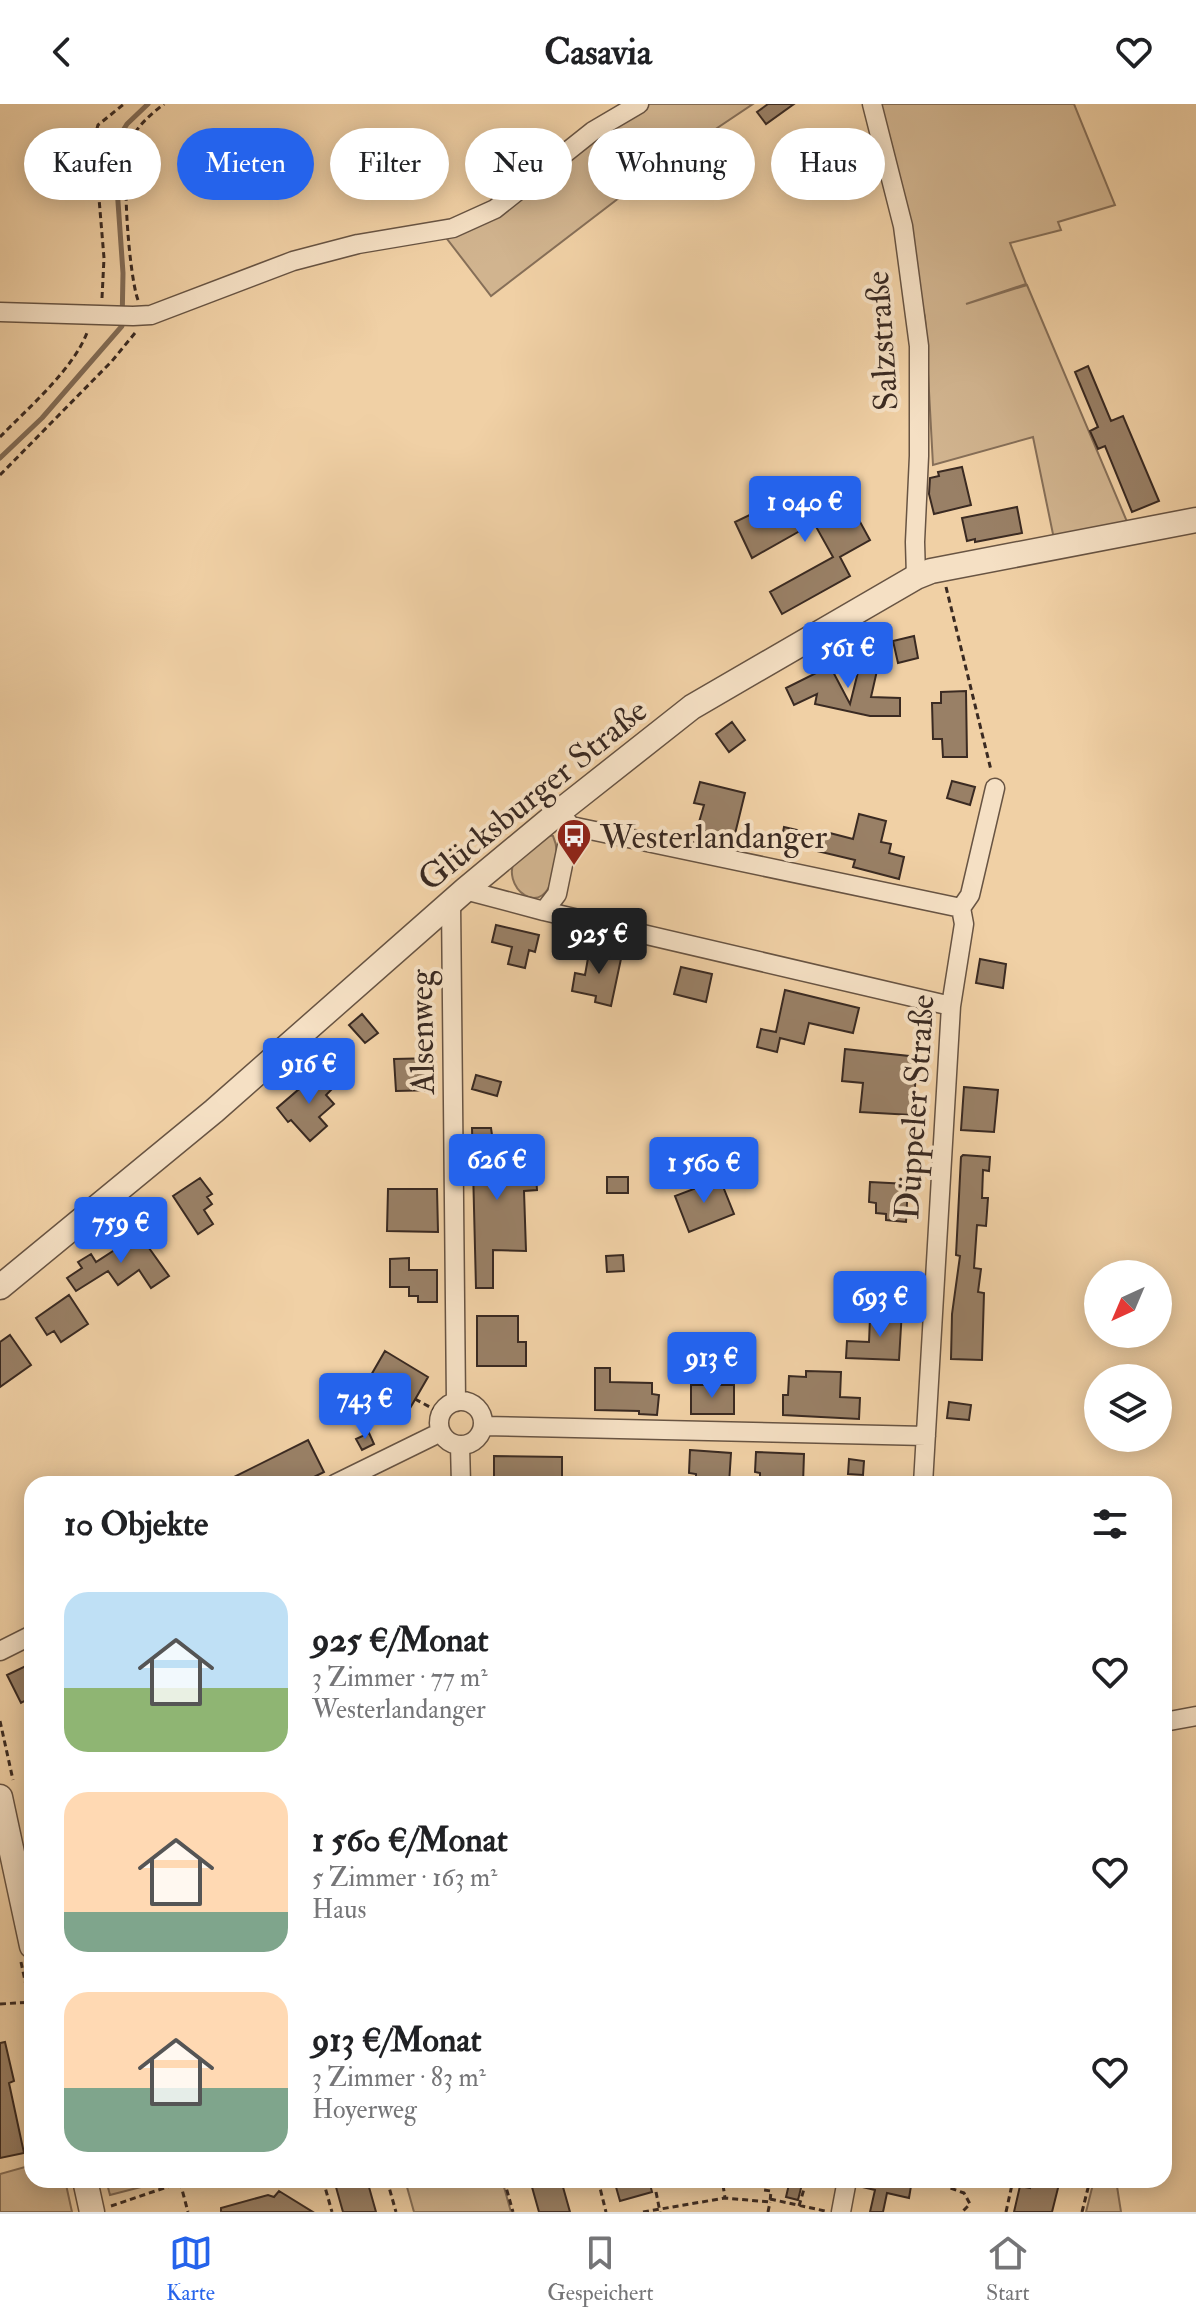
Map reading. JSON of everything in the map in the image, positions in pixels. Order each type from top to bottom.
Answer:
[{"type":"street","points":[[0,312],[151,315],[293,261],[358,244],[453,228],[495,209],[593,131],[639,104]]},
{"type":"street","name":"Salzstraße","points":[[872,104],[903,226],[919,346],[916,577]]},
{"type":"street","name":"Glücksburger Straße","points":[[0,1287],[214,1111],[458,896],[565,819],[692,707],[931,571],[1196,520]]},
{"type":"street","name":"Düppeler Straße","points":[[924,1476],[951,1006],[964,924],[961,908],[970,895],[995,788]]},
{"type":"street","points":[[544,911],[557,894],[565,819],[961,908]]},
{"type":"street","points":[[458,896],[544,911],[951,1006]]},
{"type":"street","name":"Alsenweg","points":[[446,1415],[458,896]]},
{"type":"street","points":[[348,1476],[446,1415],[463,1401],[476,1407],[482,1419],[481,1432],[473,1442],[460,1445],[448,1441],[446,1415]]},
{"type":"street","points":[[483,1426],[926,1436]]},
{"type":"street","points":[[460,1445],[461,1476]]},
{"type":"street","points":[[0,1651],[24,1639]]},
{"type":"street","points":[[1172,1720],[1196,1716]]},
{"type":"street","points":[[0,1797],[24,1909]]},
{"type":"street","points":[[89,2188],[100,2210]]},
{"type":"street","points":[[841,2212],[846,2188]]},
{"type":"path","points":[[0,437],[74,357],[98,314],[104,258],[94,139],[98,125],[124,104]]},
{"type":"path","points":[[0,475],[130,341],[138,316],[131,263],[126,176],[129,142],[147,118],[164,104]]},
{"type":"path","points":[[945,584],[995,788]]},
{"type":"path","points":[[415,1399],[446,1415]]},
{"type":"path","points":[[0,2004],[24,2002]]},
{"type":"path","points":[[100,2210],[163,2188]]},
{"type":"path","points":[[182,2188],[188,2212]]},
{"type":"path","points":[[325,2188],[332,2212]]},
{"type":"path","points":[[389,2188],[396,2212]]},
{"type":"path","points":[[506,2188],[513,2212]]},
{"type":"path","points":[[600,2188],[606,2212]]},
{"type":"path","points":[[724,2188],[725,2198]]},
{"type":"path","points":[[764,2188],[771,2191],[768,2212]]},
{"type":"path","points":[[950,2188],[964,2193],[970,2204],[964,2211]]},
{"type":"path","points":[[1006,2212],[1011,2188]]},
{"type":"path","points":[[1082,2212],[1088,2188]]},
{"type":"path","points":[[799,2206],[804,2189]]},
{"type":"path","points":[[656,2192],[660,2211]]},
{"type":"path","points":[[643,2212],[725,2198],[770,2200],[829,2212]]},
{"type":"shaded area","points":[[647,104],[753,104],[717,128],[605,128]]},
{"type":"shaded area","points":[[879,104],[1074,104],[1115,205],[1058,222],[1061,230],[1010,243],[1026,284],[966,304],[1027,285],[1128,524],[1054,539],[1033,437],[933,465],[925,318]]},
{"type":"shaded area","points":[[588,138],[588,200],[616,200],[491,296],[444,235],[496,200],[572,200],[572,149]]},
{"type":"shaded area","points":[[547,835],[553,836],[556,844],[555,867],[550,885],[542,895],[533,898],[517,888],[512,868],[520,855]]},
{"type":"shaded area","points":[[24,2167],[24,2188],[67,2188],[72,2212],[0,2212],[0,2174]]},
{"type":"shaded area","points":[[108,2188],[137,2188],[110,2195]]},
{"type":"shaded area","points":[[407,2188],[504,2188],[511,2212],[414,2212]]},
{"type":"shaded area","points":[[1092,2188],[1117,2188],[1121,2212],[1086,2212]]},
{"type":"building","points":[[768,104],[794,104],[766,124],[757,112]]},
{"type":"building","points":[[1088,366],[1111,421],[1123,416],[1159,501],[1132,512],[1105,446],[1098,449],[1090,431],[1098,427],[1075,372]]},
{"type":"building","points":[[962,467],[971,505],[934,514],[929,494],[930,478],[939,476],[938,472]]},
{"type":"building","points":[[808,498],[818,517],[848,500],[870,540],[840,557],[850,576],[782,614],[770,592],[833,557],[814,523],[752,558],[735,522],[783,499],[788,509]]},
{"type":"building","points":[[1017,507],[1022,533],[967,541],[962,518]]},
{"type":"building","points":[[914,636],[918,658],[898,663],[893,641]]},
{"type":"building","points":[[864,648],[881,653],[871,697],[900,698],[900,716],[870,716],[815,704],[817,694],[794,705],[786,688],[830,666],[850,704]]},
{"type":"building","points":[[966,691],[967,757],[943,757],[942,739],[933,739],[932,703],[941,703],[941,692]]},
{"type":"building","points":[[732,722],[745,740],[729,752],[716,734]]},
{"type":"building","points":[[952,781],[975,787],[970,805],[947,798]]},
{"type":"building","points":[[700,782],[745,793],[734,838],[697,829],[704,805],[694,803]]},
{"type":"building","points":[[859,814],[886,821],[881,842],[891,844],[889,853],[904,857],[899,879],[853,867],[855,860],[817,851],[822,831],[853,839]]},
{"type":"building","points":[[784,827],[797,830],[793,850],[780,848]]},
{"type":"building","points":[[496,925],[539,935],[535,952],[529,950],[525,968],[508,964],[512,947],[492,942]]},
{"type":"building","points":[[590,947],[622,954],[611,1006],[595,1002],[596,996],[572,991],[575,973],[585,975]]},
{"type":"building","points":[[980,959],[1006,964],[1003,988],[976,983]]},
{"type":"building","points":[[681,967],[712,974],[706,1002],[674,994]]},
{"type":"building","points":[[785,990],[859,1008],[853,1033],[809,1023],[804,1044],[780,1038],[777,1052],[757,1047],[761,1029],[776,1032]]},
{"type":"building","points":[[362,1014],[378,1033],[365,1043],[349,1025]]},
{"type":"building","points":[[845,1049],[918,1057],[912,1115],[860,1112],[863,1083],[842,1081]]},
{"type":"building","points":[[436,1058],[436,1090],[396,1091],[394,1059]]},
{"type":"building","points":[[319,1072],[333,1088],[326,1095],[334,1104],[319,1117],[327,1126],[310,1141],[277,1108]]},
{"type":"building","points":[[476,1075],[501,1082],[497,1096],[472,1089]]},
{"type":"building","points":[[964,1087],[998,1090],[994,1132],[961,1130]]},
{"type":"building","points":[[472,1128],[491,1128],[493,1142],[511,1143],[512,1153],[523,1153],[525,1176],[536,1175],[537,1190],[524,1191],[526,1251],[493,1250],[493,1288],[476,1288]]},
{"type":"building","points":[[963,1155],[990,1157],[989,1171],[983,1170],[982,1198],[988,1198],[986,1226],[977,1225],[974,1268],[981,1269],[978,1292],[984,1293],[982,1360],[951,1359],[952,1314],[960,1256],[956,1255]]},
{"type":"building","points":[[607,1177],[628,1177],[628,1193],[607,1193]]},
{"type":"building","points":[[200,1178],[212,1194],[207,1197],[212,1204],[204,1210],[213,1224],[198,1234],[173,1196]]},
{"type":"building","points":[[720,1179],[734,1214],[689,1232],[675,1196]]},
{"type":"building","points":[[870,1182],[908,1184],[906,1222],[886,1220],[886,1214],[876,1213],[876,1203],[869,1202]]},
{"type":"building","points":[[388,1189],[437,1189],[438,1232],[387,1231]]},
{"type":"building","points":[[139,1234],[169,1276],[151,1288],[139,1270],[118,1285],[108,1271],[76,1291],[67,1278],[82,1268],[78,1262],[91,1254],[96,1262]]},
{"type":"building","points":[[623,1255],[624,1271],[607,1272],[606,1256]]},
{"type":"building","points":[[409,1258],[409,1270],[437,1270],[437,1302],[418,1302],[418,1296],[409,1296],[409,1287],[390,1287],[390,1259]]},
{"type":"building","points":[[69,1295],[88,1324],[61,1342],[54,1331],[47,1335],[36,1318]]},
{"type":"building","points":[[886,1309],[902,1310],[899,1360],[846,1358],[847,1341],[869,1342],[870,1318],[886,1319]]},
{"type":"building","points":[[477,1316],[518,1316],[518,1342],[526,1342],[526,1366],[477,1366]]},
{"type":"building","points":[[10,1335],[31,1365],[0,1387],[0,1342]]},
{"type":"building","points":[[385,1351],[428,1377],[402,1422],[359,1396]]},
{"type":"building","points":[[595,1368],[610,1368],[610,1382],[652,1383],[652,1394],[659,1395],[657,1415],[639,1414],[639,1411],[595,1410]]},
{"type":"building","points":[[806,1371],[841,1372],[840,1397],[860,1398],[859,1419],[783,1415],[783,1395],[788,1395],[789,1376],[806,1377]]},
{"type":"building","points":[[691,1385],[734,1385],[734,1414],[691,1414]]},
{"type":"building","points":[[949,1402],[971,1405],[969,1420],[947,1418]]},
{"type":"building","points":[[369,1433],[374,1444],[362,1450],[356,1439]]},
{"type":"building","points":[[308,1440],[324,1472],[316,1476],[236,1476]]},
{"type":"building","points":[[690,1450],[731,1453],[730,1476],[696,1476],[689,1473]]},
{"type":"building","points":[[756,1452],[804,1454],[803,1476],[760,1476],[755,1472]]},
{"type":"building","points":[[494,1456],[562,1457],[562,1476],[494,1476]]},
{"type":"building","points":[[849,1459],[864,1461],[863,1475],[848,1474]]},
{"type":"building","points":[[24,1667],[24,1701],[21,1703],[7,1675]]},
{"type":"building","points":[[5,2042],[14,2081],[9,2083],[24,2153],[0,2158],[0,2043]]},
{"type":"building","points":[[336,2188],[369,2188],[376,2212],[343,2212]]},
{"type":"building","points":[[532,2188],[563,2188],[570,2212],[539,2212]]},
{"type":"building","points":[[616,2188],[651,2188],[652,2192],[620,2201]]},
{"type":"building","points":[[788,2188],[801,2188],[798,2200],[786,2197]]},
{"type":"building","points":[[866,2188],[911,2188],[909,2198],[887,2193],[883,2212],[870,2212],[875,2190]]},
{"type":"building","points":[[1020,2188],[1058,2188],[1052,2212],[1014,2212]]},
{"type":"building","points":[[279,2191],[313,2212],[221,2212],[221,2208],[268,2195],[274,2197]]},
{"type":"waterway","points":[[0,458],[42,418],[122,326],[123,273],[114,145],[127,124],[148,104]]},
{"type":"place","name":"Westerlandanger","points":[[574,867]]}]
